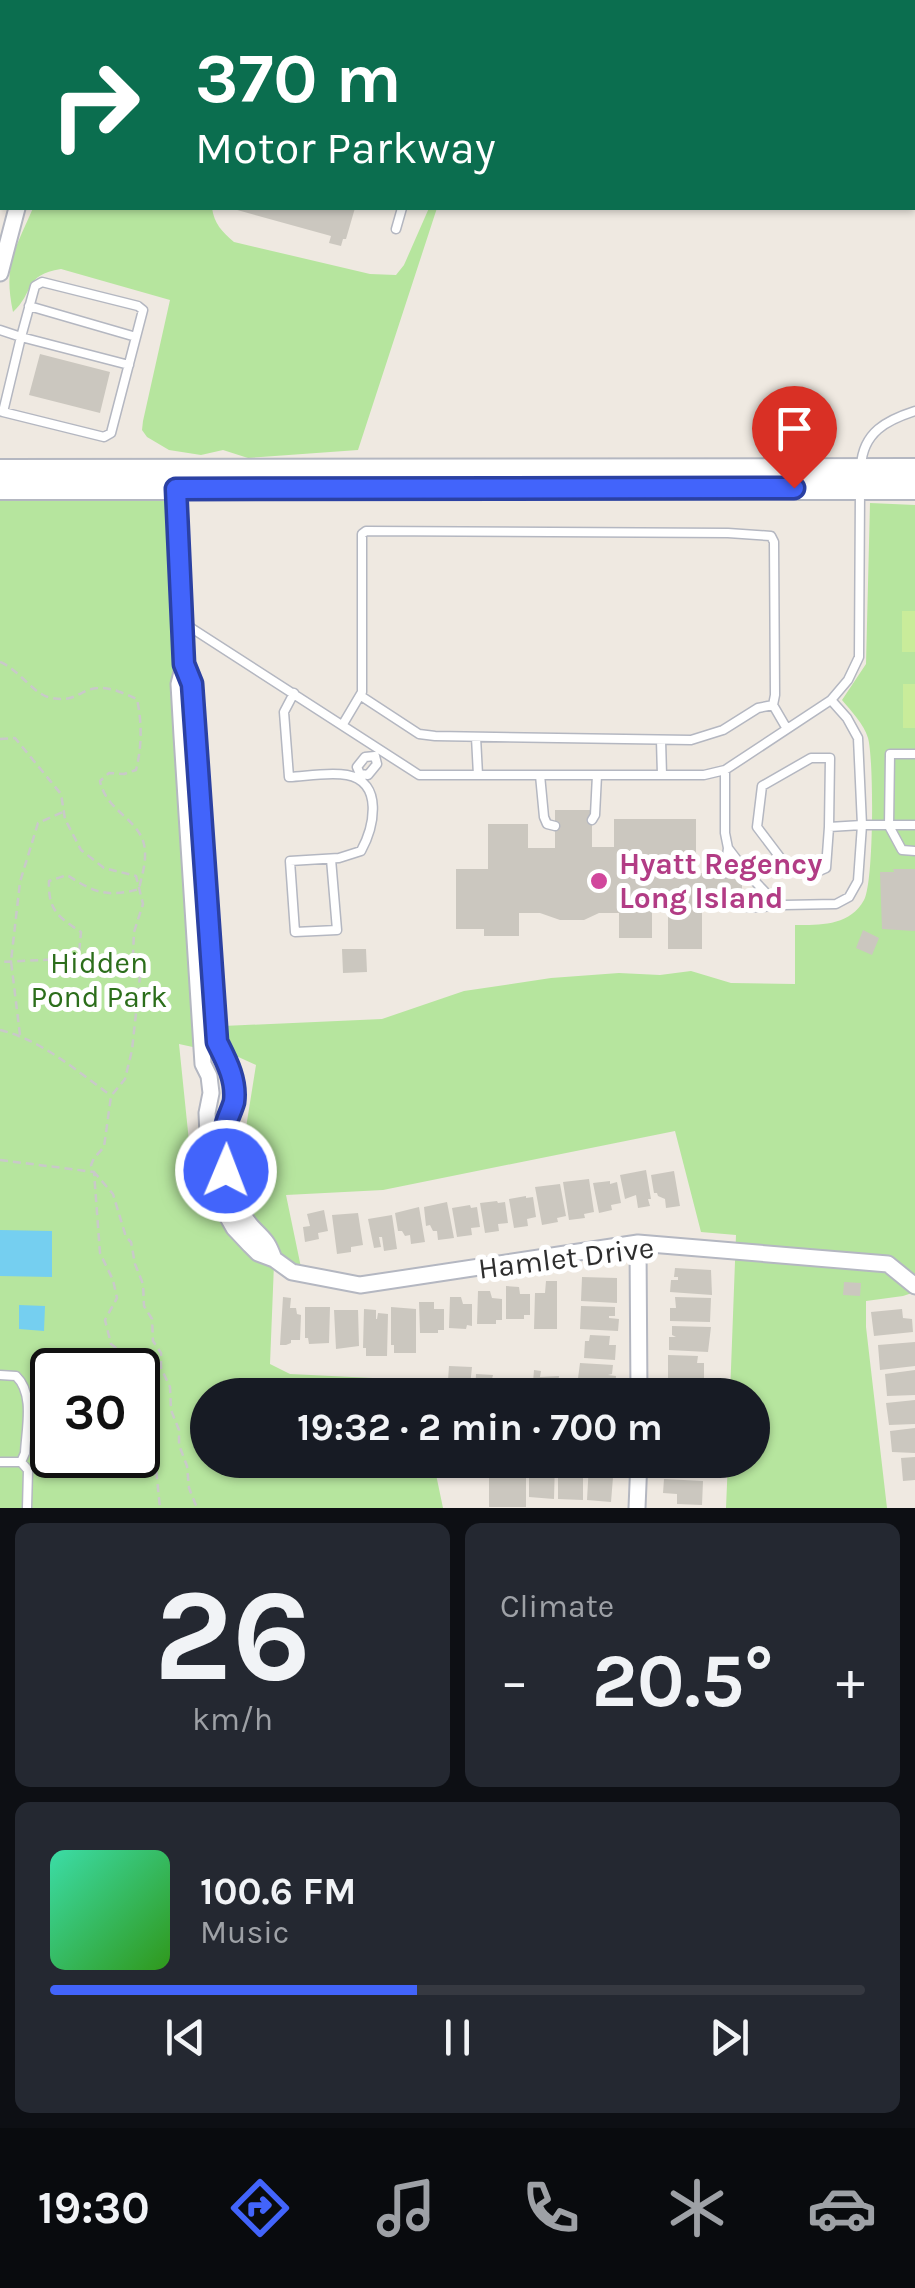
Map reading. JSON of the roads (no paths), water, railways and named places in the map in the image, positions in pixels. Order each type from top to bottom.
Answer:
[{"type":"main road","points":[[0,470],[176,479],[861,479],[915,469]]},
{"type":"main road","points":[[0,489],[176,479]]},
{"type":"main road","points":[[861,479],[915,489]]},
{"type":"street","points":[[1,267],[16,210]]},
{"type":"street","name":"Hamlet Drive","points":[[176,479],[184,664],[180,684],[182,736],[204,1064],[211,1093],[207,1114],[210,1158],[218,1198],[234,1228],[258,1253],[292,1272],[360,1285],[638,1243],[888,1264],[915,1286]]},
{"type":"street","name":"Hamlet Drive","points":[[184,664],[192,684],[217,1042],[231,1069],[234,1100],[223,1154],[242,1214],[267,1240],[274,1259]]},
{"type":"street","points":[[204,1064],[227,1062]]},
{"type":"street","points":[[207,1114],[229,1116]]},
{"type":"street","points":[[638,1243],[640,1378]]},
{"type":"street","points":[[637,1508],[639,1478]]},
{"type":"lane","points":[[396,230],[401,210]]},
{"type":"lane","points":[[42,282],[138,306],[143,310],[136,337],[111,433],[104,437],[1,411],[35,286],[42,282]]},
{"type":"lane","points":[[30,306],[136,337]]},
{"type":"lane","points":[[0,330],[129,365]]},
{"type":"lane","points":[[182,622],[419,775],[704,776],[725,770],[831,700],[860,658],[862,454],[887,420],[915,411]]},
{"type":"lane","points":[[343,724],[361,696],[362,534],[366,531],[728,534],[770,536],[774,542],[772,705],[787,730]]},
{"type":"lane","points":[[294,692],[284,712],[289,777],[368,775],[377,764],[378,752]]},
{"type":"lane","points":[[361,696],[420,734],[430,736],[691,740],[723,730],[758,708],[772,705]]},
{"type":"lane","points":[[725,889],[728,900],[742,907],[836,904],[848,897],[858,881],[862,825],[858,738],[831,700]]},
{"type":"lane","points":[[476,737],[478,775]]},
{"type":"lane","points":[[660,740],[662,775]]},
{"type":"lane","points":[[915,754],[890,754],[889,826],[902,850],[915,850]]},
{"type":"lane","points":[[811,758],[830,758],[828,827],[826,868],[810,875],[785,864],[757,827],[762,786],[811,758]]},
{"type":"lane","points":[[725,770],[725,873]]},
{"type":"lane","points":[[540,775],[544,817],[547,824],[555,826]]},
{"type":"lane","points":[[592,820],[597,775]]},
{"type":"lane","points":[[331,859],[336,930],[295,932],[290,862],[331,859],[361,850],[370,833],[373,800],[359,776]]},
{"type":"lane","points":[[828,827],[915,825]]},
{"type":"lane","points":[[728,848],[746,873],[784,906]]},
{"type":"lane","points":[[0,1375],[16,1376],[28,1393],[22,1462]]},
{"type":"lane","points":[[0,1462],[22,1462]]},
{"type":"lane","points":[[22,1462],[28,1470],[27,1508]]},
{"type":"water","points":[[0,1230],[52,1231],[52,1277],[0,1276]]},
{"type":"water","points":[[19,1305],[45,1306],[44,1331],[19,1329]]},
{"type":"place","name":"Hyatt Regency Long Island","points":[[599,881]]},
{"type":"park label","name":"Hidden Pond Park","points":[[99,980]]}]
